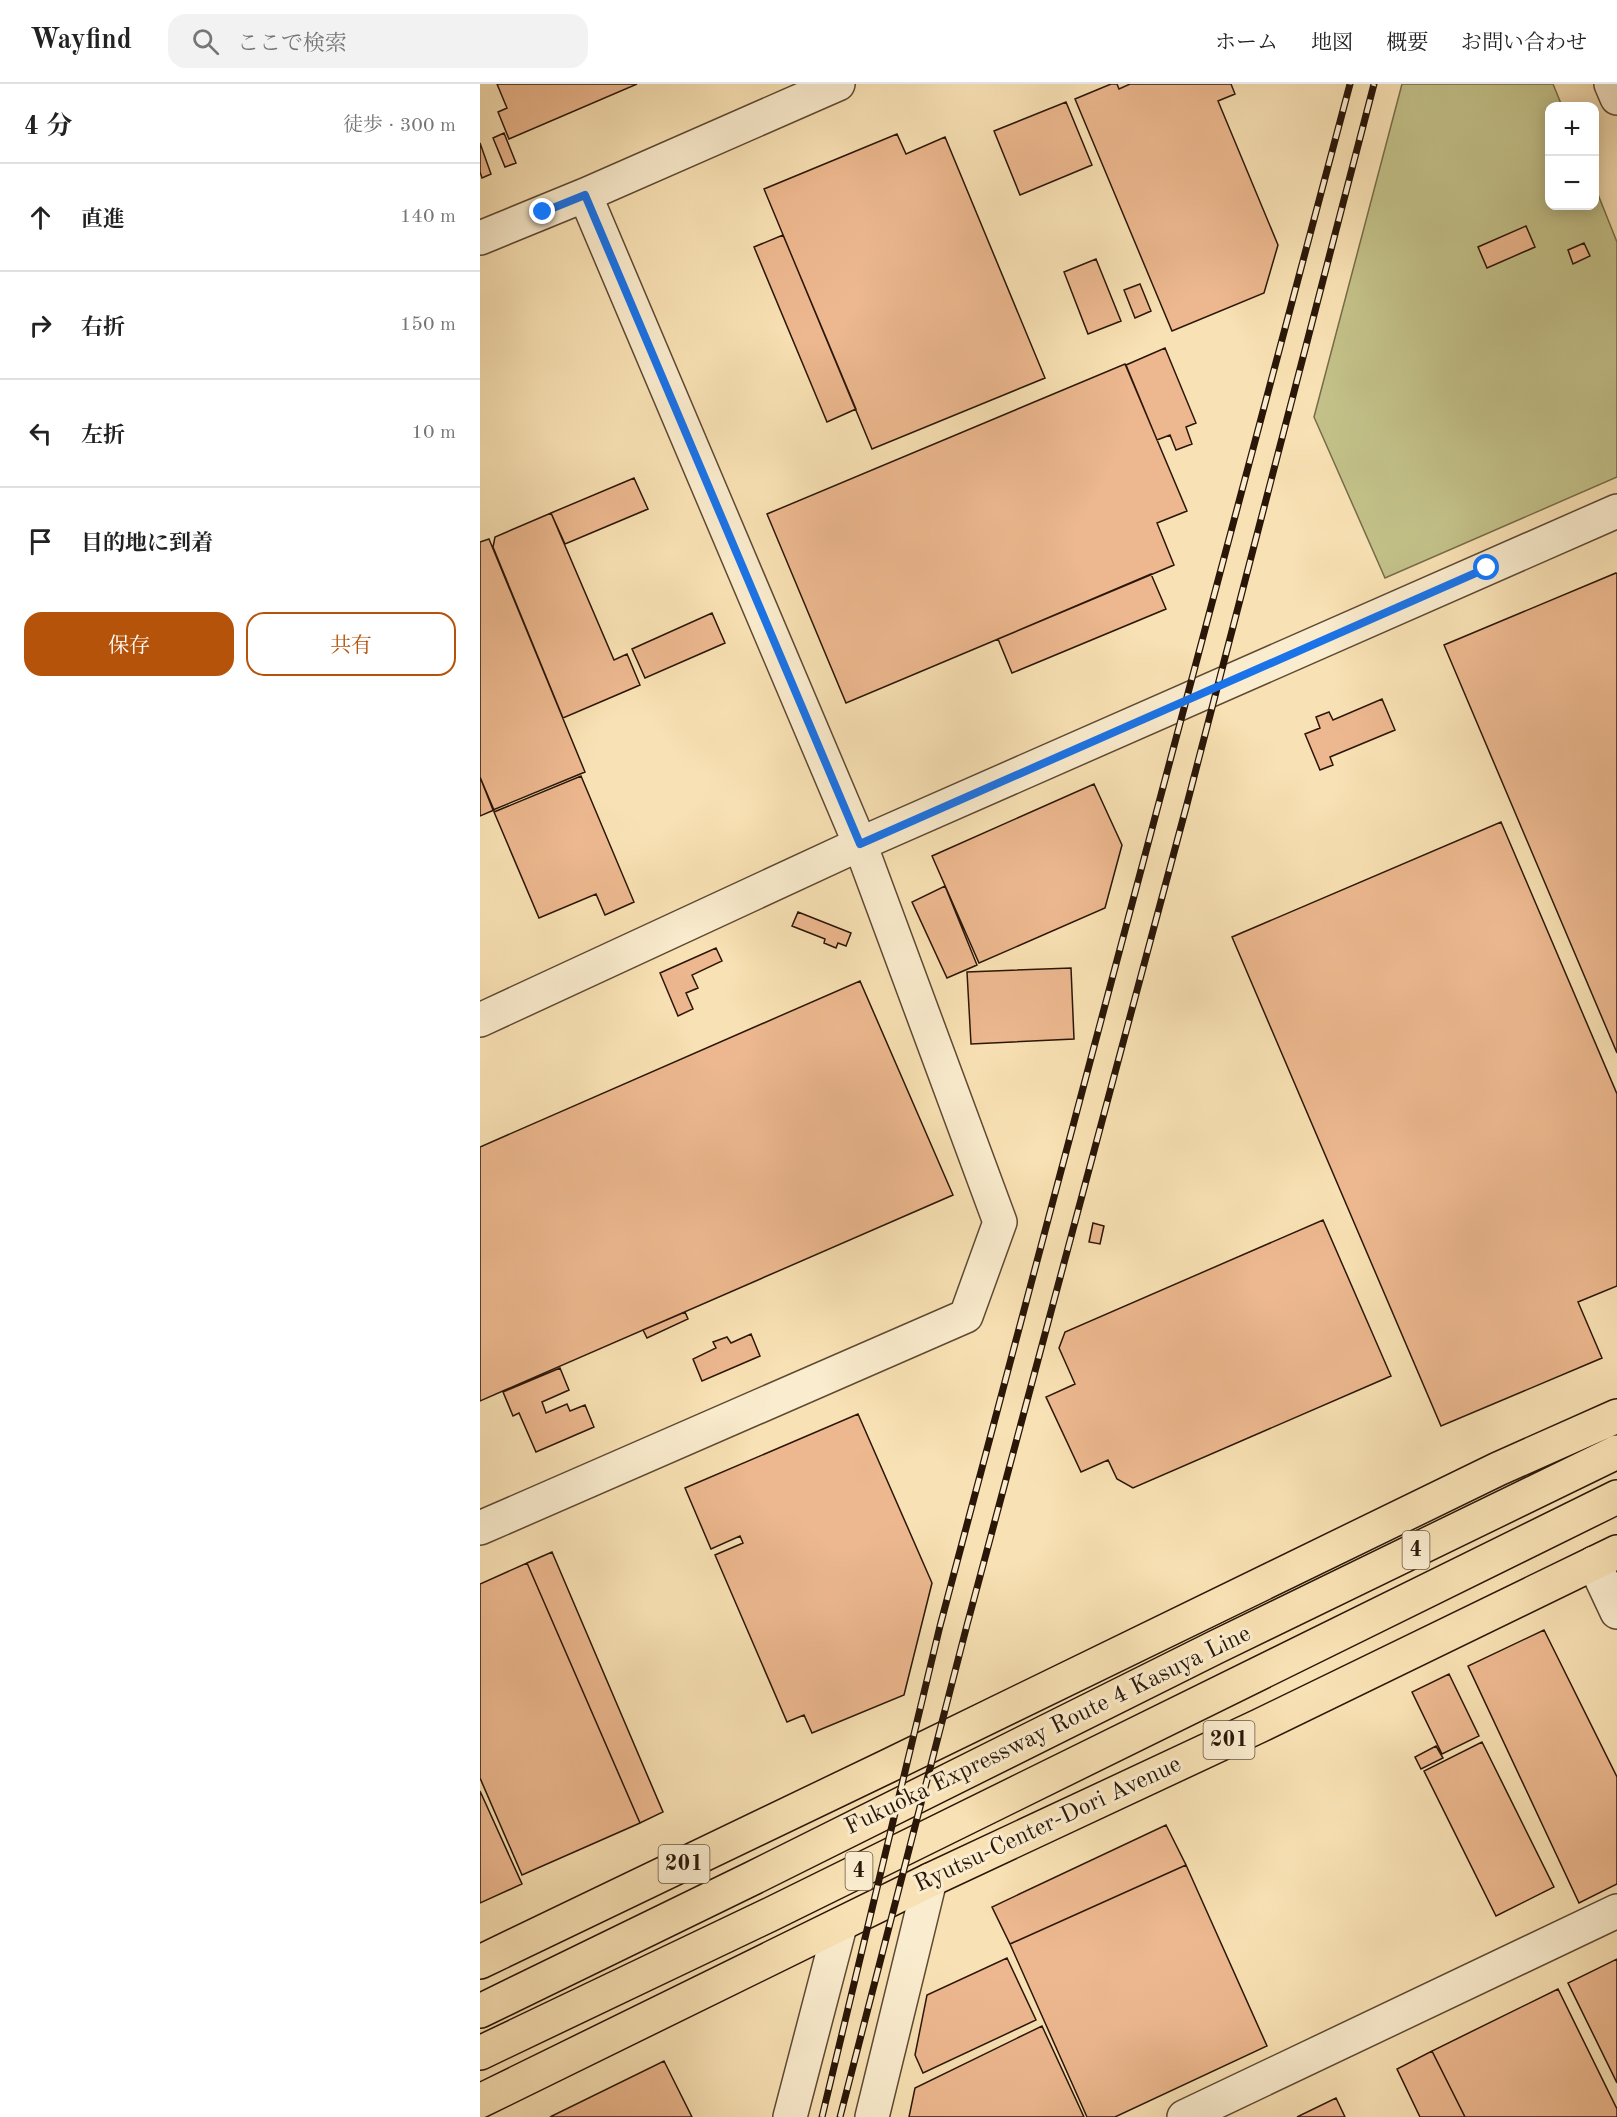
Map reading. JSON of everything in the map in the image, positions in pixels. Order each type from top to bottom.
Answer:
[{"type":"highway","name":"201","points":[[480,1962],[1498,1469],[1617,1416]]},
{"type":"highway","name":"Fukuoka Expressway Route 4 Kasuya Line","points":[[480,2010],[1617,1452]]},
{"type":"highway","name":"Fukuoka Expressway Route 4 Kasuya Line","points":[[480,2053],[759,1920],[1617,1497]]},
{"type":"highway","name":"Ryutsu-Center-Dori Avenue","points":[[480,2101],[930,1880],[1258,1726],[1606,1557]]},
{"type":"street","points":[[480,238],[585,195],[838,84]]},
{"type":"street","points":[[1611,84],[1617,98]]},
{"type":"street","points":[[480,1528],[966,1316],[1000,1222],[860,844],[585,195]]},
{"type":"street","points":[[480,1020],[860,844],[1617,511]]},
{"type":"street","points":[[1606,1557],[1617,1612]]},
{"type":"street","points":[[872,2117],[930,1880]]},
{"type":"street","points":[[1184,2117],[1617,1911]]},
{"type":"street","points":[[790,2117],[840,1926]]},
{"type":"shaded area","points":[[1402,84],[1553,84],[1560,102],[1545,102],[1545,210],[1599,210],[1599,197],[1617,242],[1617,477],[1385,578],[1314,417]]},
{"type":"building","points":[[497,84],[637,84],[509,139],[498,112],[507,108]]},
{"type":"building","points":[[1111,84],[1117,84],[1119,89],[1130,84],[1231,84],[1235,94],[1218,101],[1278,245],[1264,293],[1172,331],[1075,99]]},
{"type":"building","points":[[1066,102],[1092,165],[1020,195],[994,131]]},
{"type":"building","points":[[504,133],[516,163],[505,167],[493,138]]},
{"type":"building","points":[[897,134],[906,154],[945,137],[1045,378],[872,449],[764,189]]},
{"type":"building","points":[[480,143],[491,174],[482,178],[480,172]]},
{"type":"building","points":[[1526,226],[1535,247],[1487,268],[1478,247]]},
{"type":"building","points":[[783,235],[856,409],[827,422],[754,247]]},
{"type":"building","points":[[1584,243],[1590,256],[1573,264],[1568,250]]},
{"type":"building","points":[[1096,259],[1121,321],[1088,334],[1064,272]]},
{"type":"building","points":[[1140,284],[1151,311],[1135,318],[1124,290]]},
{"type":"building","points":[[1165,348],[1196,423],[1186,427],[1192,444],[1176,450],[1170,435],[1157,440],[1126,365]]},
{"type":"building","points":[[1125,364],[1187,511],[1157,523],[1174,565],[846,703],[767,514]]},
{"type":"building","points":[[634,478],[648,509],[565,544],[551,513]]},
{"type":"building","points":[[551,513],[614,660],[627,654],[640,685],[563,718],[493,547],[495,537]]},
{"type":"building","points":[[489,539],[585,772],[493,810],[480,777],[480,542]]},
{"type":"building","points":[[1151,574],[1166,609],[1012,673],[998,639]]},
{"type":"building","points":[[1617,574],[1617,1053],[1444,645]]},
{"type":"building","points":[[712,613],[725,643],[645,678],[632,649]]},
{"type":"building","points":[[1382,699],[1395,730],[1330,757],[1333,765],[1320,770],[1305,734],[1320,728],[1316,717],[1329,712],[1333,720]]},
{"type":"building","points":[[581,776],[634,902],[605,915],[596,894],[539,918],[494,812]]},
{"type":"building","points":[[480,777],[494,810],[480,816]]},
{"type":"building","points":[[1094,784],[1122,845],[1105,908],[979,963],[932,856]]},
{"type":"building","points":[[1501,822],[1617,1094],[1617,1286],[1578,1302],[1602,1358],[1441,1426],[1232,937]]},
{"type":"building","points":[[945,886],[977,965],[947,978],[912,902]]},
{"type":"building","points":[[798,912],[851,933],[846,946],[838,943],[836,948],[824,943],[825,939],[792,926]]},
{"type":"building","points":[[716,948],[722,961],[692,975],[698,988],[686,993],[693,1009],[678,1016],[660,973]]},
{"type":"building","points":[[1071,968],[1074,1039],[971,1044],[967,972]]},
{"type":"building","points":[[860,981],[953,1195],[480,1401],[480,1147]]},
{"type":"building","points":[[1323,1220],[1391,1376],[1133,1488],[1117,1479],[1108,1460],[1081,1472],[1046,1397],[1075,1384],[1059,1348],[1065,1332]]},
{"type":"building","points":[[1093,1223],[1104,1226],[1100,1244],[1089,1242]]},
{"type":"building","points":[[685,1312],[688,1319],[647,1338],[643,1330]]},
{"type":"building","points":[[751,1334],[760,1356],[702,1381],[693,1359],[716,1348],[713,1342],[727,1337],[731,1343]]},
{"type":"building","points":[[560,1368],[569,1390],[542,1402],[546,1413],[567,1404],[570,1411],[585,1405],[594,1427],[536,1452],[519,1413],[513,1416],[503,1392]]},
{"type":"building","points":[[858,1414],[932,1583],[904,1695],[812,1733],[804,1715],[787,1722],[715,1555],[743,1543],[740,1536],[711,1549],[685,1488]]},
{"type":"building","points":[[552,1552],[663,1812],[640,1823],[527,1563]]},
{"type":"building","points":[[527,1563],[640,1823],[522,1875],[480,1778],[480,1584]]},
{"type":"building","points":[[1544,1630],[1617,1777],[1617,1884],[1579,1903],[1468,1666]]},
{"type":"building","points":[[1449,1674],[1479,1736],[1442,1754],[1412,1692]]},
{"type":"building","points":[[1482,1742],[1554,1887],[1496,1916],[1424,1771]]},
{"type":"building","points":[[1436,1746],[1443,1758],[1421,1769],[1415,1757]]},
{"type":"building","points":[[480,1791],[522,1884],[480,1903]]},
{"type":"building","points":[[1166,1825],[1186,1865],[1010,1944],[992,1907]]},
{"type":"building","points":[[1186,1865],[1267,2046],[1115,2117],[1087,2117],[1010,1944]]},
{"type":"building","points":[[1007,1958],[1036,2020],[923,2073],[915,2055],[927,1995]]},
{"type":"building","points":[[1617,1959],[1617,2083],[1568,1983]]},
{"type":"building","points":[[1558,1989],[1617,2109],[1617,2117],[1465,2117],[1432,2051]]},
{"type":"building","points":[[1042,2026],[1084,2117],[909,2117],[915,2088]]},
{"type":"building","points":[[1432,2051],[1465,2117],[1420,2117],[1397,2069]]},
{"type":"building","points":[[664,2061],[692,2117],[550,2117]]},
{"type":"building","points":[[1336,2098],[1345,2117],[1297,2117]]},
{"type":"railway","points":[[822,2117],[940,1626],[1350,84]]},
{"type":"railway","points":[[840,2117],[967,1625],[1187,804],[1374,84]]},
{"type":"route","points":[[543,212],[585,195],[860,844],[1487,568]]}]
